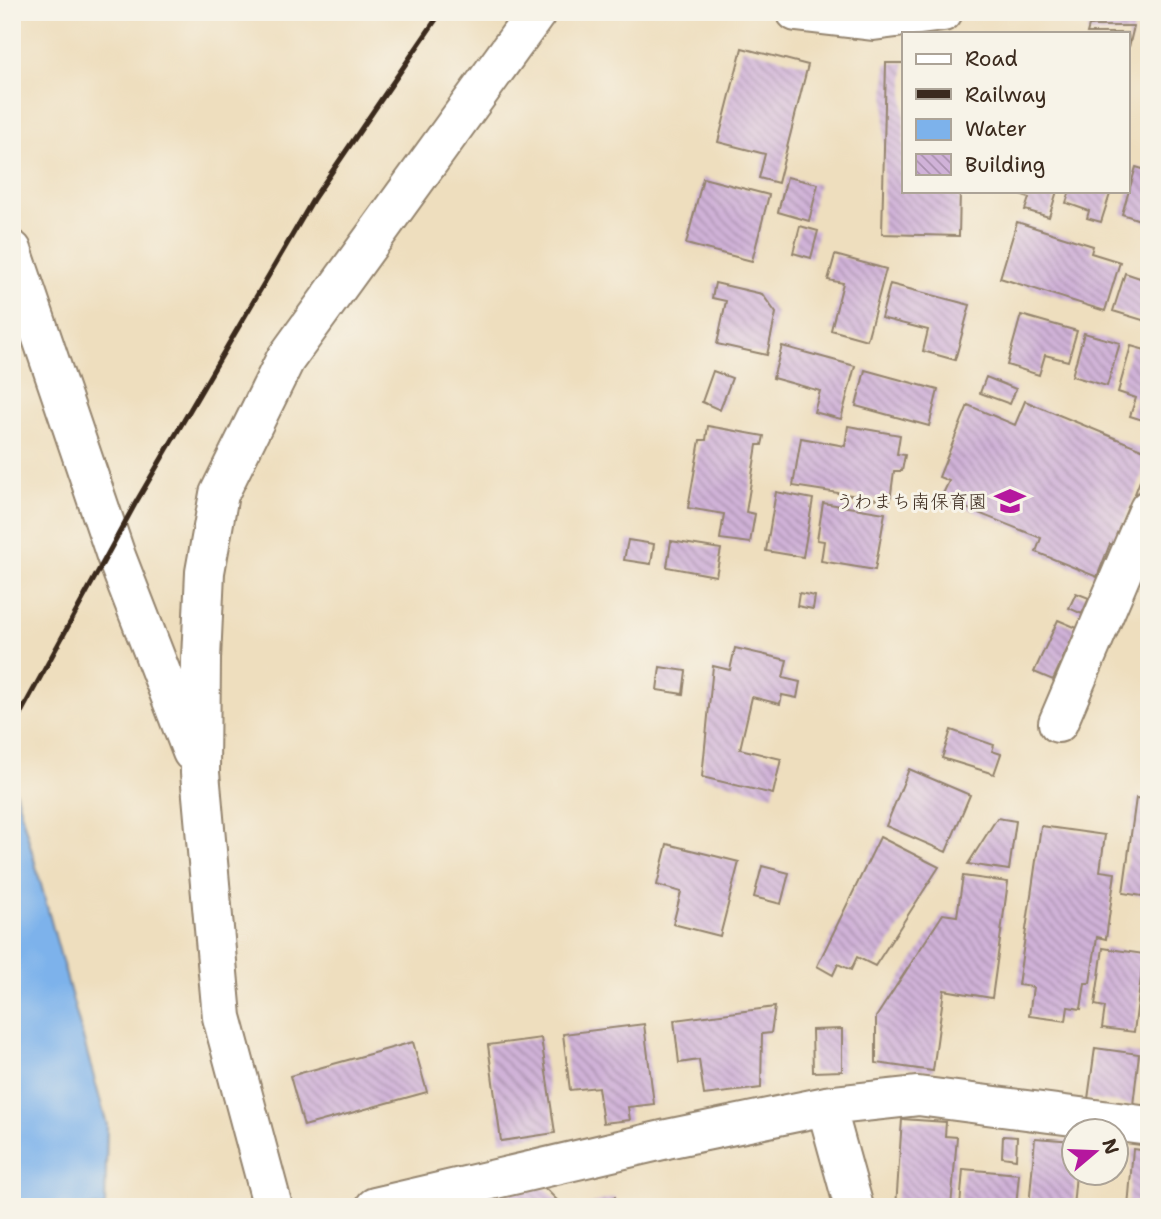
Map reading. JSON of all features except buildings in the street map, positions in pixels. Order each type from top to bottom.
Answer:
[{"type":"street","points":[[273,1207],[222,1017],[200,773],[205,572],[219,494],[285,360],[537,12]]},
{"type":"street","points":[[796,12],[873,21],[943,12]]},
{"type":"street","points":[[12,250],[116,556],[200,773]]},
{"type":"street","points":[[1058,723],[1149,509]]},
{"type":"street","points":[[375,1207],[667,1139],[826,1106],[918,1096],[1149,1126]]},
{"type":"street","points":[[826,1106],[854,1207]]},
{"type":"water","points":[[12,779],[107,1125],[105,1207],[17,1207],[12,1195]]},
{"type":"railway","points":[[12,729],[135,504],[314,198],[441,12]]},
{"type":"place","name":"うわまち南保育園","points":[[1010,501]]}]
